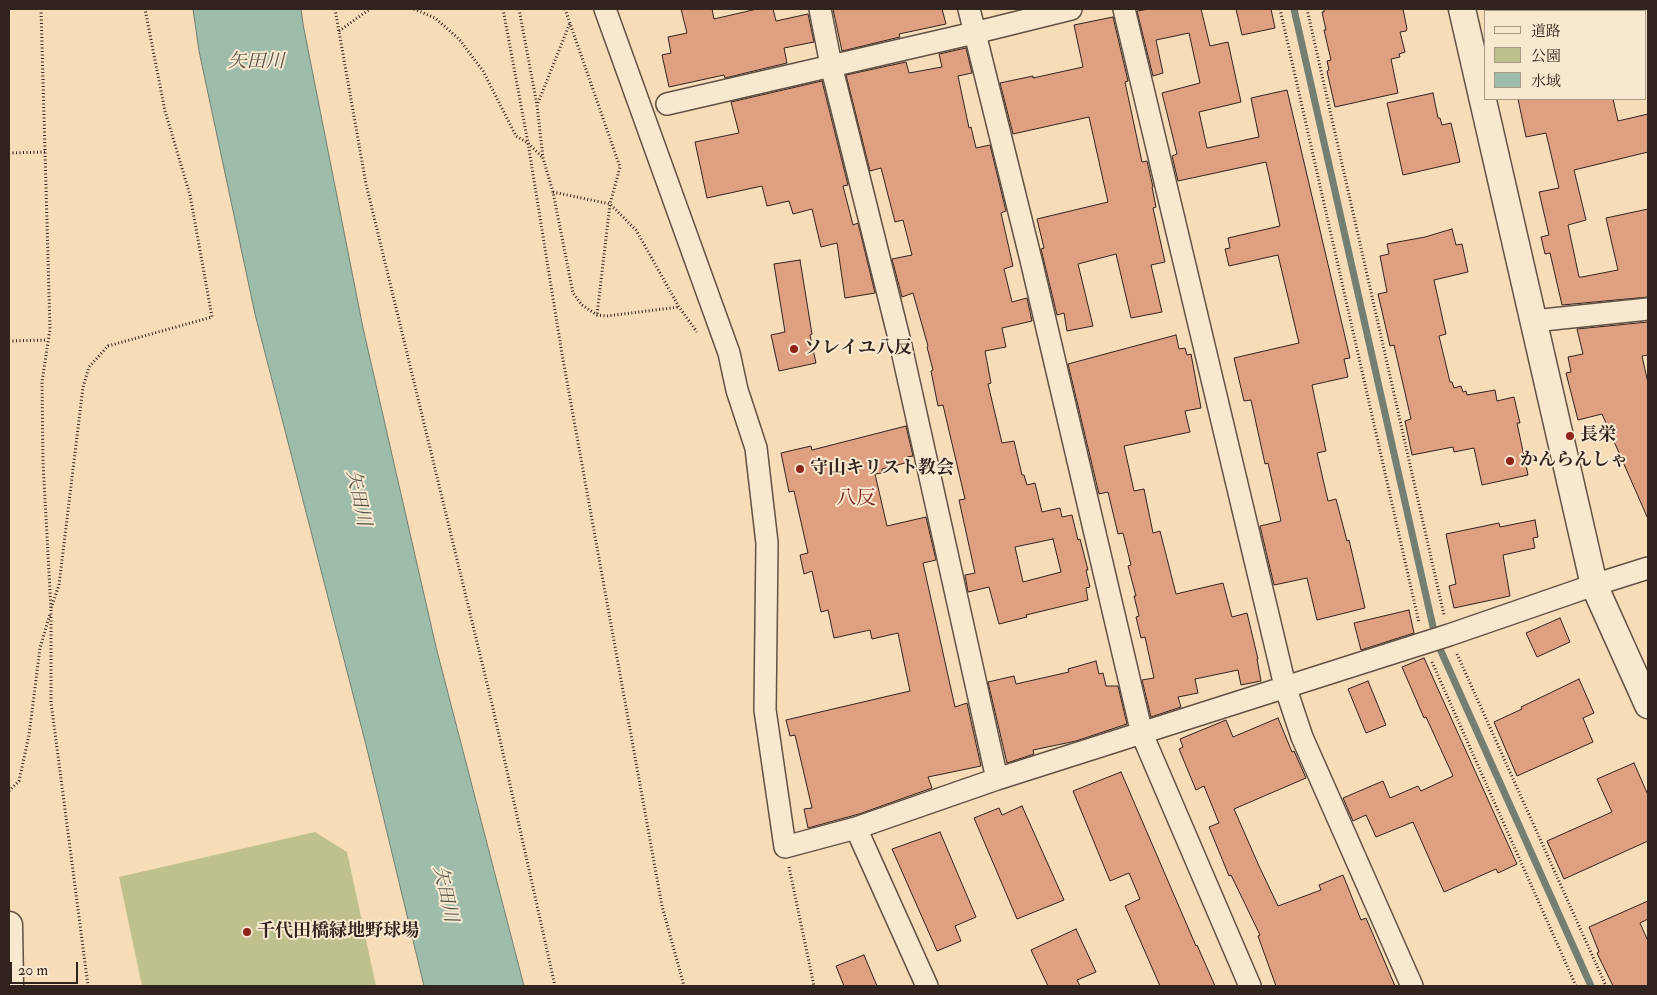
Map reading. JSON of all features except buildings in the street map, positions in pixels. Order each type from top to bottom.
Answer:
[{"type":"street","points":[[605,9],[729,353],[737,390],[756,448],[767,543],[765,710],[785,847],[856,828],[1648,568]]},
{"type":"street","points":[[820,9],[832,65],[902,346],[998,780]]},
{"type":"street","points":[[969,9],[1031,260],[1142,734],[1250,986]]},
{"type":"street","points":[[667,104],[1071,9]]},
{"type":"street","points":[[1124,9],[1285,686],[1302,738],[1412,986]]},
{"type":"street","points":[[1462,9],[1594,585],[1648,705]]},
{"type":"street","points":[[1534,321],[1648,309]]},
{"type":"street","points":[[856,828],[927,986]]},
{"type":"street","points":[[9,925],[10,986]]},
{"type":"path","points":[[41,9],[50,329],[42,382],[43,462],[51,610],[51,702],[88,986]]},
{"type":"path","points":[[9,791],[19,781],[29,735],[40,648],[59,585],[82,396],[89,366],[108,346],[212,317],[190,195],[165,112],[145,9]]},
{"type":"path","points":[[334,9],[368,193],[494,714],[555,986]]},
{"type":"path","points":[[339,31],[370,9]]},
{"type":"path","points":[[414,9],[434,18],[460,39],[483,71],[516,136],[528,143],[543,158]]},
{"type":"path","points":[[503,9],[528,143],[562,354],[662,906],[684,986]]},
{"type":"path","points":[[519,9],[537,105],[543,158],[574,293],[582,305],[598,315],[607,316],[679,306],[636,230],[610,204],[552,192]]},
{"type":"path","points":[[565,9],[620,167],[610,204],[598,315]]},
{"type":"path","points":[[1280,9],[1436,639],[1576,986]]},
{"type":"path","points":[[1307,9],[1436,639],[1606,986]]},
{"type":"path","points":[[537,105],[570,23]]},
{"type":"path","points":[[9,153],[45,152]]},
{"type":"path","points":[[9,341],[47,340]]},
{"type":"path","points":[[785,847],[814,986]]},
{"type":"green space","name":"千代田橋緑地野球場","points":[[315,832],[347,852],[376,986],[142,986],[119,877]]},
{"type":"water","name":"矢田川","points":[[193,9],[301,9],[363,328],[436,647],[524,986],[424,986],[366,745],[255,314],[199,51]]},
{"type":"waterway","points":[[1294,9],[1436,640],[1591,986]]},
{"type":"place","name":"ソレイユ八反","points":[[794,349]]},
{"type":"place","name":"長栄","points":[[1570,436]]},
{"type":"place","name":"かんらんしゃ","points":[[1510,461]]},
{"type":"place","name":"守山キリスト教会","points":[[800,469]]},
{"type":"place","name":"千代田橋緑地野球場","points":[[247,932]]},
{"type":"district","name":"八反","points":[[856,500]]}]
